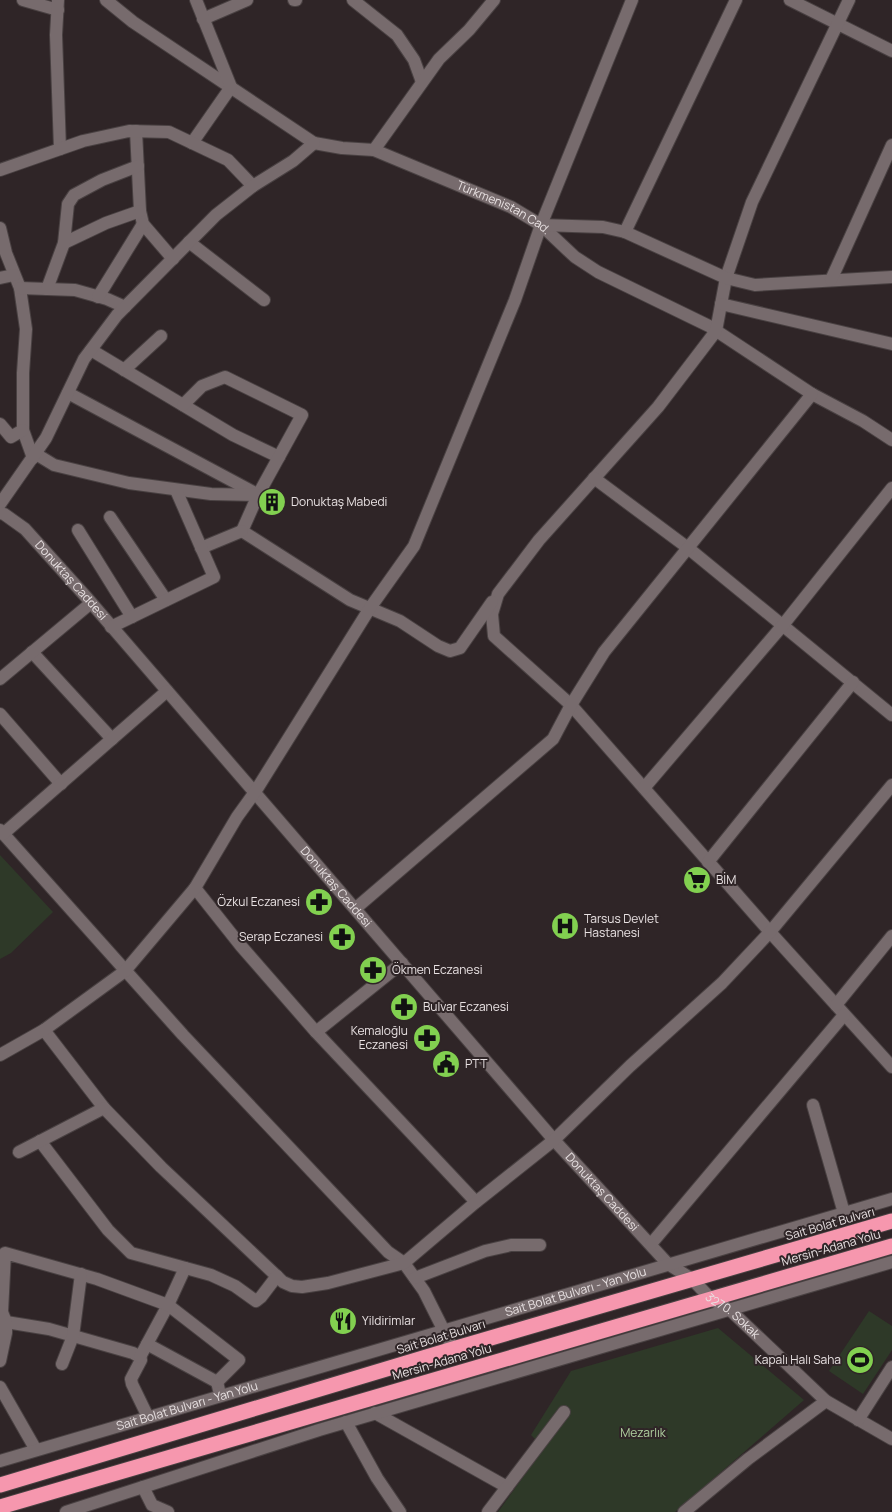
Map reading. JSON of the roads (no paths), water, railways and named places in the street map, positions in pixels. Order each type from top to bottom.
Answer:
[{"type":"highway","name":"Sait Bolat Bulvarı","points":[[0,1485],[453,1349],[892,1222]]},
{"type":"highway","name":"Mersin-Adana Yolu","points":[[0,1507],[892,1246]]},
{"type":"street","points":[[24,0],[58,5],[56,35],[60,149]]},
{"type":"street","name":"Türkmenistan Cad.","points":[[106,0],[133,22],[314,143],[342,148],[374,150],[510,207],[541,225],[574,257],[598,272],[716,331],[812,394],[864,421],[892,440]]},
{"type":"street","points":[[192,144],[231,87],[196,0]]},
{"type":"street","points":[[204,19],[247,0]]},
{"type":"street","points":[[353,0],[397,36],[414,60],[422,82]]},
{"type":"street","points":[[374,150],[439,59],[469,30],[494,0]]},
{"type":"street","points":[[0,1053],[44,1030],[125,971],[195,888],[237,817],[255,792],[370,608],[414,546],[514,300],[541,225],[632,0]]},
{"type":"street","points":[[625,232],[736,0]]},
{"type":"street","points":[[790,0],[892,51]]},
{"type":"street","points":[[242,531],[350,600],[400,621],[438,646],[450,651],[460,648],[539,540],[658,407],[716,331],[726,278],[752,202],[849,0]]},
{"type":"street","points":[[0,170],[83,141],[129,131],[169,132],[228,160],[253,186]]},
{"type":"street","points":[[136,131],[140,211],[143,224],[173,259]]},
{"type":"street","points":[[0,504],[46,438],[84,359],[117,315],[216,216],[253,186],[293,161],[314,143]]},
{"type":"street","points":[[831,280],[892,145]]},
{"type":"street","points":[[47,289],[64,243],[68,204],[74,195],[102,180],[138,166]]},
{"type":"street","points":[[64,243],[106,223],[140,211]]},
{"type":"street","points":[[98,297],[143,224]]},
{"type":"street","points":[[541,225],[603,227],[625,232],[726,278],[755,285],[892,277]]},
{"type":"street","points":[[0,228],[6,254],[20,288],[26,329],[22,373],[22,430],[34,456],[54,465],[129,483],[212,494],[258,495]]},
{"type":"street","points":[[189,242],[264,300]]},
{"type":"street","points":[[0,278],[14,275]]},
{"type":"street","points":[[20,288],[75,290],[125,307]]},
{"type":"street","points":[[721,304],[892,344]]},
{"type":"street","points":[[124,370],[161,336]]},
{"type":"street","points":[[90,350],[233,435],[279,457]]},
{"type":"street","points":[[183,405],[202,386],[225,376],[302,415],[258,495],[242,531],[201,548]]},
{"type":"street","points":[[68,392],[258,495]]},
{"type":"street","points":[[356,908],[553,740],[571,705],[604,652],[812,394]]},
{"type":"street","points":[[0,424],[11,437],[22,430]]},
{"type":"street","points":[[594,478],[688,548],[892,715]]},
{"type":"street","points":[[644,788],[783,625],[892,488]]},
{"type":"street","points":[[112,626],[214,577],[176,490]]},
{"type":"street","name":"Donuktaş Caddesi","points":[[0,513],[25,529],[112,626],[554,1140],[668,1264]]},
{"type":"street","points":[[110,517],[166,600]]},
{"type":"street","points":[[78,530],[132,617]]},
{"type":"street","points":[[498,594],[492,614],[494,636],[571,705],[770,932],[892,1067]]},
{"type":"street","points":[[0,679],[91,603]]},
{"type":"street","points":[[32,652],[112,738]]},
{"type":"street","points":[[708,862],[853,682]]},
{"type":"street","points":[[167,691],[61,784],[2,832],[125,971],[388,1252],[404,1264],[424,1291],[453,1349]]},
{"type":"street","points":[[0,714],[61,784]]},
{"type":"street","points":[[44,1030],[104,1108],[161,1167],[283,1282],[292,1286],[302,1287],[328,1283],[404,1264],[476,1202],[554,1140],[630,1066],[722,983],[770,932],[892,785]]},
{"type":"street","points":[[195,888],[240,946],[316,1032],[476,1202]]},
{"type":"street","points":[[650,1244],[840,1010],[892,936]]},
{"type":"street","points":[[316,1032],[402,963]]},
{"type":"street","points":[[813,1105],[844,1213]]},
{"type":"street","points":[[18,1152],[104,1108]]},
{"type":"street","points":[[40,1141],[108,1230],[131,1253],[211,1275],[235,1286],[256,1301],[261,1298],[277,1276]]},
{"type":"street","name":"Sait Bolat Bulvarı - Yan Yolu","points":[[0,1461],[892,1199]]},
{"type":"street","points":[[415,1278],[485,1251],[511,1245],[540,1245]]},
{"type":"street","points":[[0,1361],[6,1333],[6,1322],[2,1312],[5,1253],[81,1274],[168,1305],[239,1360],[217,1382]]},
{"type":"street","points":[[66,1512],[375,1413],[892,1262]]},
{"type":"street","name":"3270. Sokak","points":[[668,1264],[692,1279],[711,1298],[730,1310],[826,1401],[892,1439]]},
{"type":"street","points":[[148,1417],[131,1379],[141,1360],[140,1357],[168,1305],[185,1268]]},
{"type":"street","points":[[62,1364],[73,1336],[81,1274]]},
{"type":"street","points":[[6,1322],[49,1329],[133,1352],[140,1357]]},
{"type":"street","points":[[147,1344],[217,1382],[221,1396]]},
{"type":"street","points":[[858,1420],[892,1367]]},
{"type":"street","points":[[0,1387],[36,1450]]},
{"type":"street","points":[[684,1512],[748,1459],[826,1401]]},
{"type":"street","points":[[488,1512],[564,1412]]},
{"type":"street","points":[[375,1413],[507,1487]]},
{"type":"street","points":[[346,1422],[377,1478],[400,1512]]},
{"type":"street","points":[[143,1487],[151,1508],[168,1512]]},
{"type":"place","name":"Donuktaş Mabedi","points":[[272,502]]},
{"type":"place","name":"BİM","points":[[697,880]]},
{"type":"place","name":"Özkul Eczanesi","points":[[319,902]]},
{"type":"place","name":"Tarsus Devlet Hastanesi","points":[[565,926]]},
{"type":"place","name":"Serap Eczanesi","points":[[342,937]]},
{"type":"place","name":"Ökmen Eczanesi","points":[[373,970]]},
{"type":"place","name":"Bulvar Eczanesi","points":[[404,1007]]},
{"type":"place","name":"Kemaloğlu Eczanesi","points":[[427,1038]]},
{"type":"place","name":"PTT","points":[[446,1064]]},
{"type":"place","name":"Yildirimlar","points":[[343,1321]]},
{"type":"place","name":"Kapalı Halı Saha","points":[[860,1360]]},
{"type":"park label","name":"Mezarlık","points":[[643,1433]]}]
